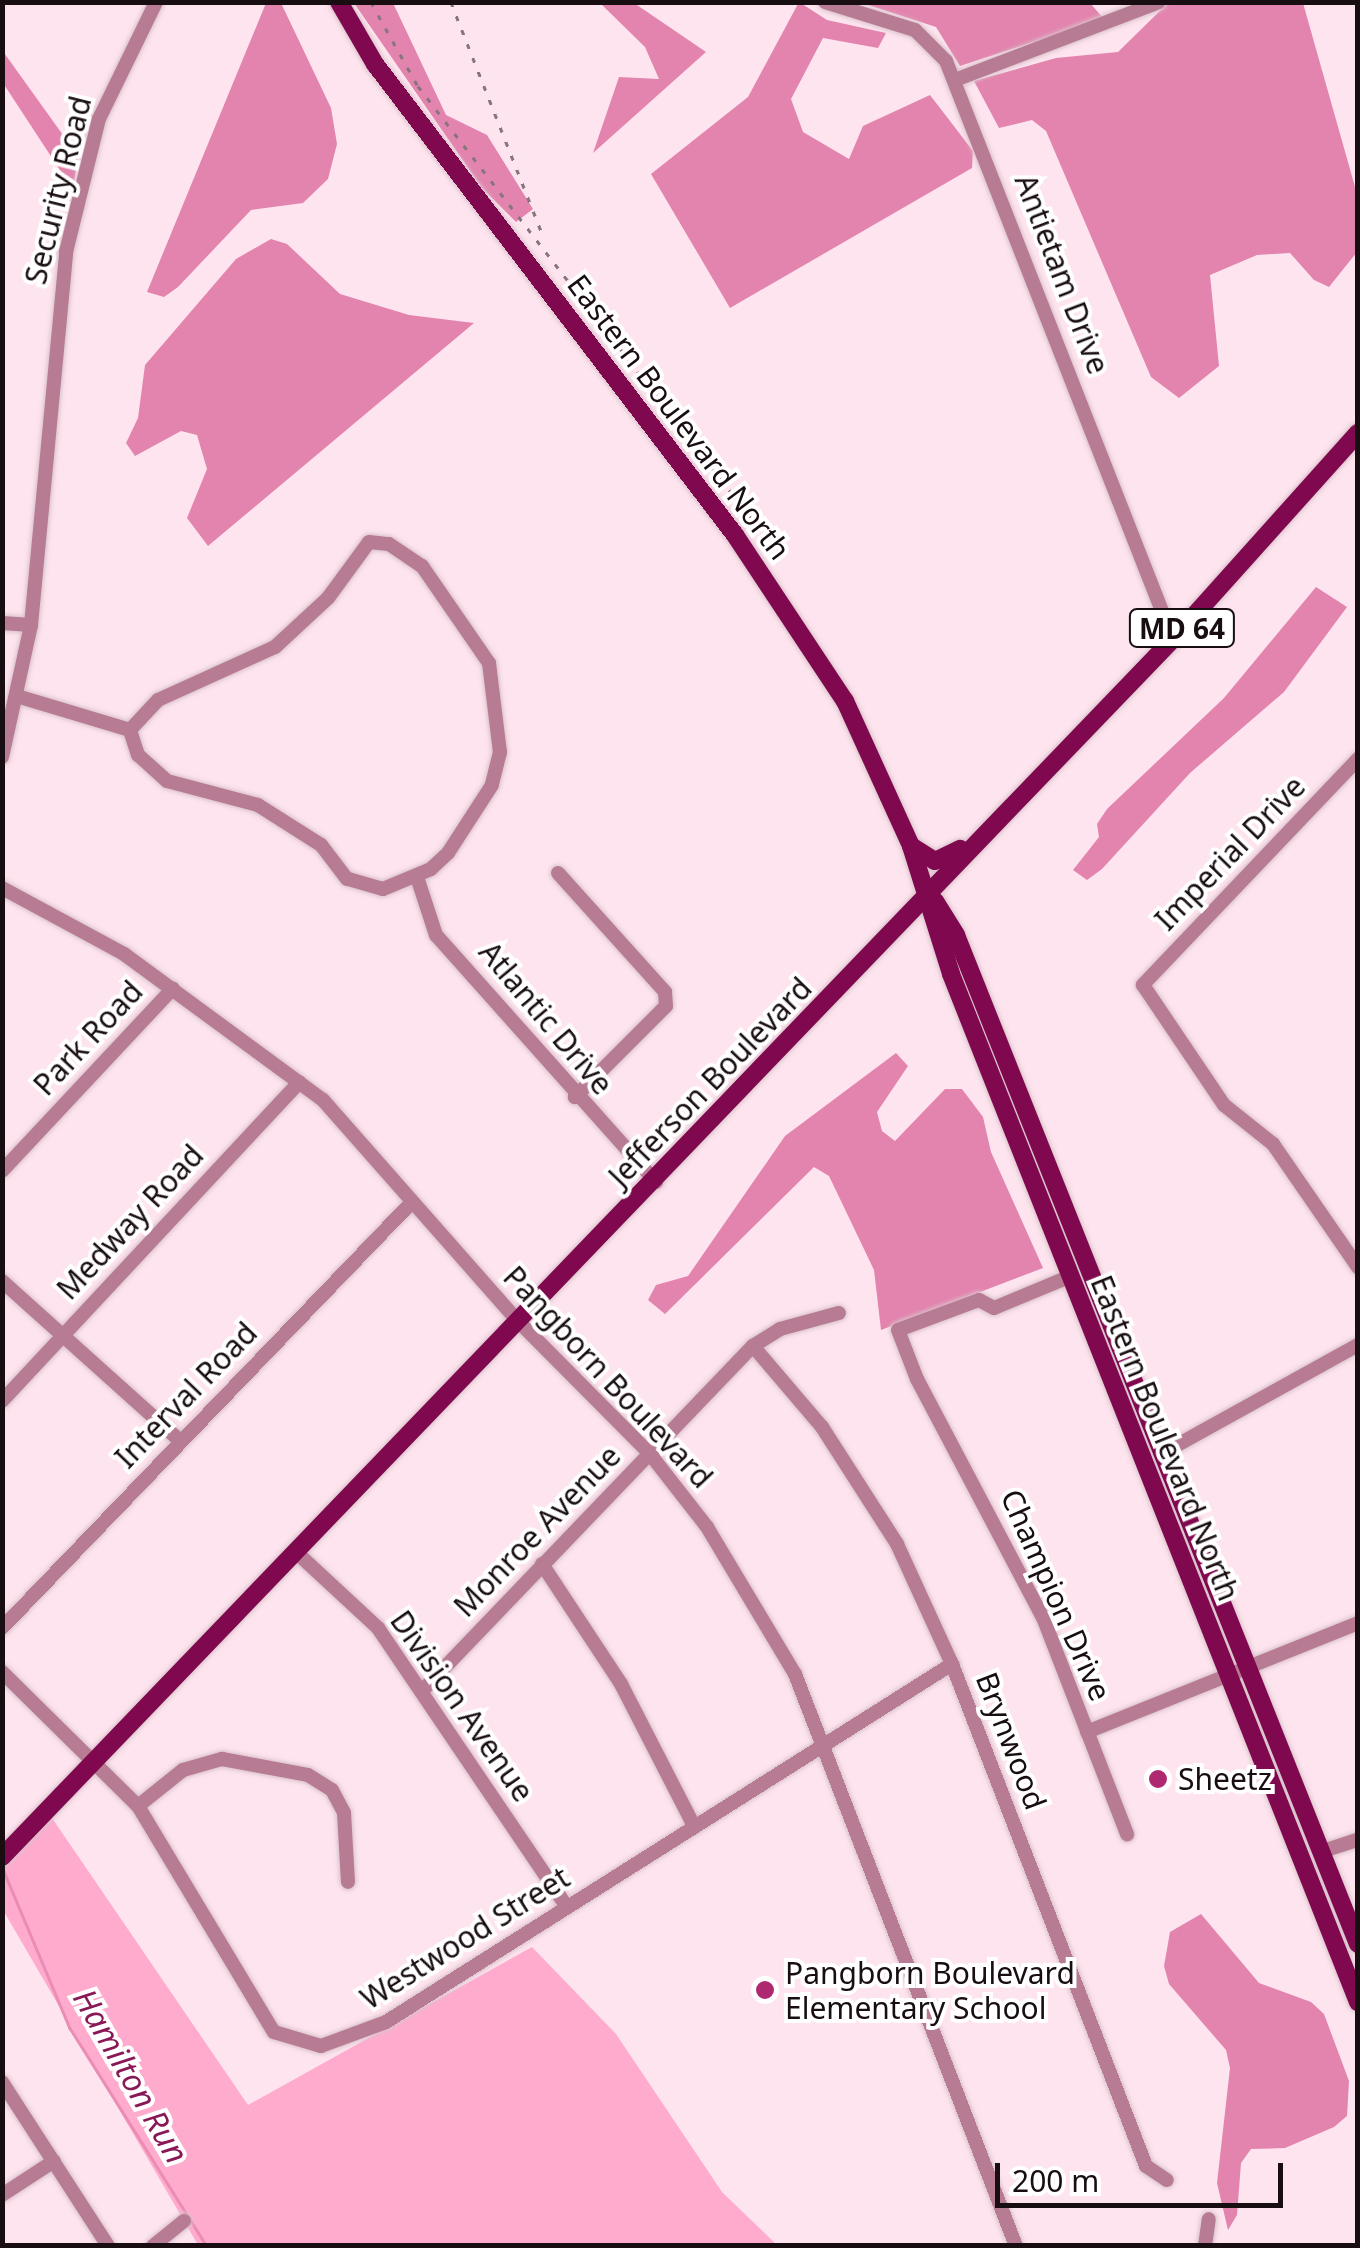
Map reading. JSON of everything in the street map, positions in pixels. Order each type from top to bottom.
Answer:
[{"type":"main road","name":"Eastern Boulevard North","points":[[339,2],[375,64],[773,586],[845,702],[911,846],[929,892],[952,974],[1101,1352],[1358,1944]]},
{"type":"main road","name":"Jefferson Boulevard","points":[[94,1760],[656,1182],[1172,639],[1358,433]]},
{"type":"main road","points":[[911,846],[935,860],[949,858],[1000,817]]},
{"type":"main road","name":"Eastern Boulevard North","points":[[929,892],[952,926],[1161,1454],[1238,1670],[1264,1762],[1358,2002]]},
{"type":"main road","points":[[870,953],[909,927],[922,927],[932,934],[952,974]]},
{"type":"main road","points":[[1071,1276],[1084,1284],[1110,1345],[1124,1359]]},
{"type":"main road","points":[[1101,1352],[1144,1443],[1161,1454]]},
{"type":"main road","name":"MD 64","points":[[2,1856],[94,1760]]},
{"type":"main road","points":[[1264,1762],[1308,1844],[1320,1852],[1319,1870],[1348,1972]]},
{"type":"street","name":"Security Road","points":[[2,757],[20,697],[31,625],[66,252],[104,105],[156,2]]},
{"type":"street","name":"Antietam Drive","points":[[826,2],[926,36],[956,80],[1172,639]]},
{"type":"street","points":[[956,80],[1159,2]]},
{"type":"street","points":[[369,542],[398,548],[422,566],[489,663],[499,733],[492,784],[448,853],[417,877],[383,889],[356,884],[321,845],[258,805],[167,781],[138,755],[130,730],[158,700],[275,647],[328,598],[369,542]]},
{"type":"street","points":[[2,622],[31,625]]},
{"type":"street","points":[[20,697],[130,730]]},
{"type":"street","name":"Imperial Drive","points":[[1352,1243],[1273,1144],[1224,1105],[1143,985],[1358,760]]},
{"type":"street","points":[[558,873],[665,992],[666,1006],[575,1096]]},
{"type":"street","name":"Atlantic Drive","points":[[417,877],[436,935],[575,1096],[656,1182]]},
{"type":"street","name":"Pangborn Boulevard","points":[[2,888],[173,988],[299,1082],[518,1321],[650,1454],[757,1605],[823,1741],[1016,2246]]},
{"type":"street","name":"Park Road","points":[[2,1171],[173,988]]},
{"type":"street","name":"Medway Road","points":[[2,1401],[299,1082]]},
{"type":"street","name":"Interval Road","points":[[2,1628],[412,1202]]},
{"type":"street","points":[[1352,1243],[1358,1267]]},
{"type":"street","name":"Champion Drive","points":[[1071,1276],[994,1308],[978,1300],[898,1330],[917,1380],[1018,1564],[1127,1834]]},
{"type":"street","points":[[2,1281],[179,1440]]},
{"type":"street","name":"Monroe Avenue","points":[[422,1691],[753,1346],[780,1329],[839,1314]]},
{"type":"street","points":[[1161,1454],[1358,1345]]},
{"type":"street","name":"Brynwood","points":[[753,1346],[822,1427],[897,1544],[952,1664],[1146,2166],[1167,2180]]},
{"type":"street","name":"Division Avenue","points":[[296,1552],[378,1628],[566,1906]]},
{"type":"street","points":[[542,1564],[621,1684],[694,1826]]},
{"type":"street","points":[[1087,1732],[1358,1623]]},
{"type":"street","name":"Westwood Street","points":[[2,1672],[138,1806],[274,2032],[299,2044],[349,2041],[386,2022],[823,1741],[952,1664]]},
{"type":"street","points":[[138,1806],[183,1770],[222,1759],[308,1775],[332,1790],[344,1813],[348,1882]]},
{"type":"street","points":[[1320,1852],[1358,1840]]},
{"type":"street","points":[[2,2082],[108,2246]]},
{"type":"street","points":[[2,2195],[54,2161]]},
{"type":"street","points":[[1205,2246],[1209,2219]]},
{"type":"street","points":[[152,2246],[184,2221]]},
{"type":"shaded area","points":[[799,2],[827,20],[886,33],[878,48],[823,38],[791,99],[803,132],[849,159],[863,126],[930,95],[973,151],[972,168],[730,308],[651,174],[748,97]]},
{"type":"shaded area","points":[[266,3],[281,3],[331,108],[337,144],[328,179],[303,203],[251,210],[178,287],[164,297],[147,292]]},
{"type":"shaded area","points":[[354,3],[393,3],[446,115],[487,135],[533,209],[516,222],[482,188]]},
{"type":"shaded area","points":[[600,3],[634,3],[706,52],[593,153],[619,77],[659,79],[645,47]]},
{"type":"shaded area","points":[[862,3],[1090,3],[1104,19],[960,66],[936,27]]},
{"type":"shaded area","points":[[1168,3],[1303,3],[1357,194],[1357,252],[1329,287],[1314,280],[1290,253],[1257,255],[1210,275],[1219,366],[1179,398],[1151,377],[1046,131],[1032,120],[999,128],[974,81],[1056,58],[1118,52]]},
{"type":"shaded area","points":[[2,50],[78,156],[73,190],[3,83]]},
{"type":"shaded area","points":[[271,239],[287,244],[340,294],[409,315],[474,323],[208,546],[187,518],[207,469],[197,435],[181,431],[135,456],[126,443],[138,418],[145,365],[236,259]]},
{"type":"shaded area","points":[[1316,587],[1347,607],[1284,692],[1190,773],[1102,869],[1087,880],[1073,870],[1099,837],[1097,824],[1107,809],[1224,698]]},
{"type":"shaded area","points":[[896,1053],[908,1066],[877,1112],[882,1131],[895,1141],[945,1089],[962,1089],[983,1117],[991,1152],[1043,1268],[881,1330],[874,1270],[829,1176],[814,1167],[665,1314],[648,1300],[656,1285],[688,1276],[785,1136]]},
{"type":"shaded area","points":[[52,1818],[248,2105],[532,1947],[616,2034],[722,2192],[777,2245],[198,2245],[3,1910],[2,1869]]},
{"type":"shaded area","points":[[1201,1914],[1259,1983],[1311,2002],[1324,2014],[1349,2081],[1347,2116],[1334,2127],[1285,2148],[1251,2149],[1241,2163],[1237,2215],[1228,2230],[1217,2183],[1230,2068],[1226,2050],[1169,1984],[1164,1966],[1170,1932]]},
{"type":"waterway","name":"Hamilton Run","points":[[3,1869],[70,2028],[207,2246]]},
{"type":"railway","points":[[371,2],[418,86],[757,526]]},
{"type":"railway","points":[[451,2],[543,235]]},
{"type":"place","name":"Sheetz","points":[[1158,1779]]},
{"type":"place","name":"Pangborn Boulevard Elementary School","points":[[765,1990]]}]
